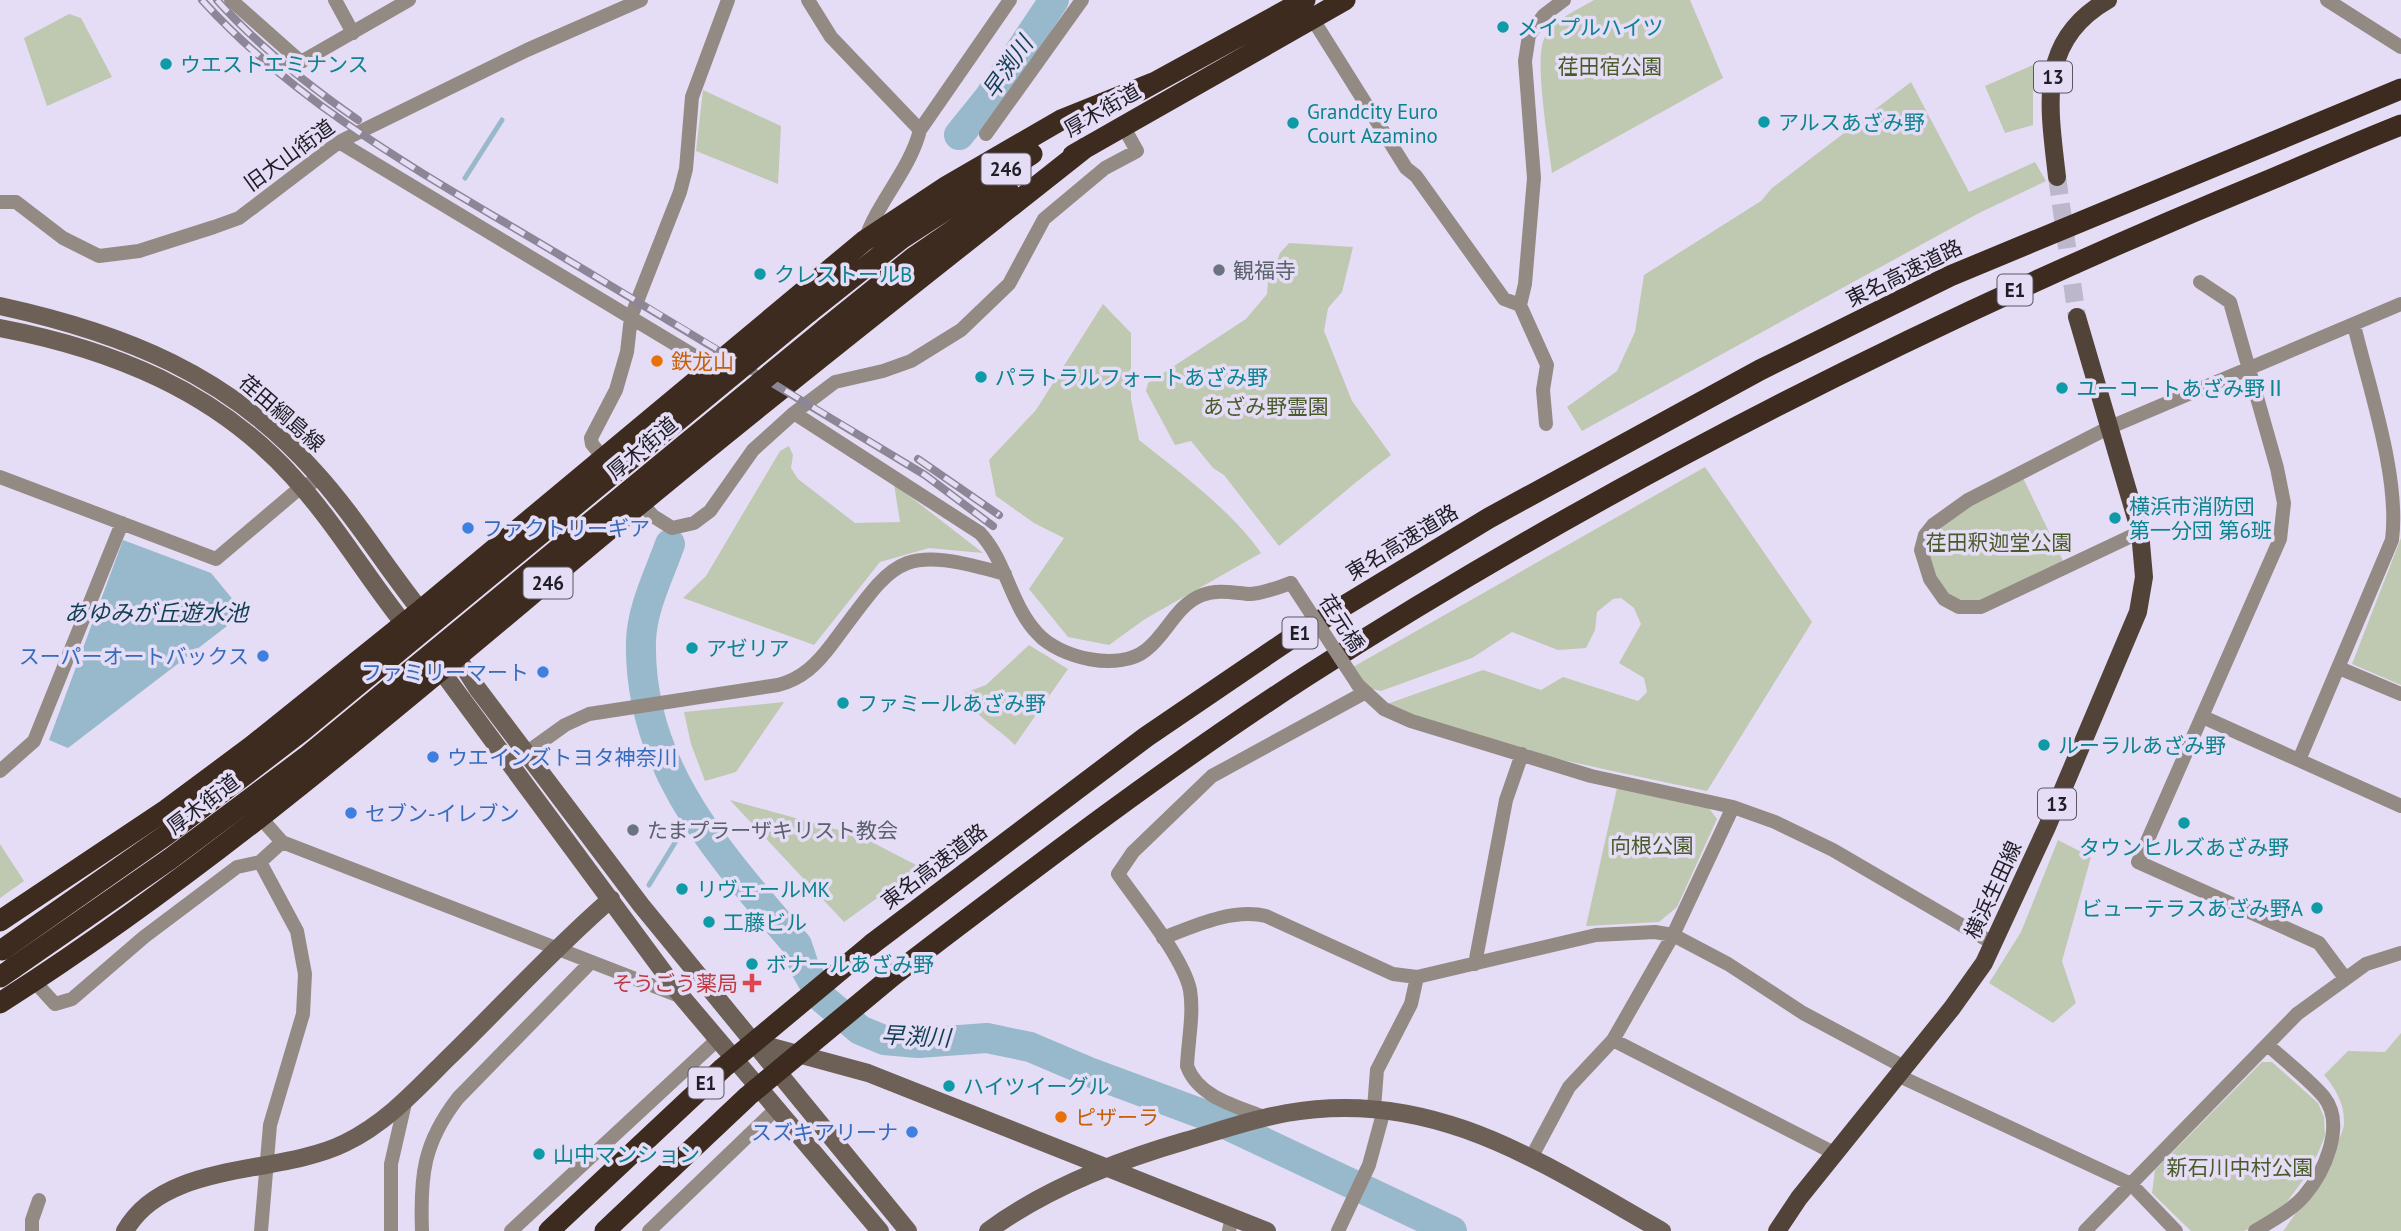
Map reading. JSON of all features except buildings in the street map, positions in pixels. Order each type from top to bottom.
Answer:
[{"type":"highway","name":"厚木街道","points":[[0,952],[166,835],[302,731],[865,266],[959,198],[1153,83],[1308,9],[1345,0]]},
{"type":"highway","name":"厚木街道","points":[[0,977],[170,859],[306,757],[913,258],[1007,194],[1123,126],[1308,9]]},
{"type":"highway","name":"246","points":[[0,921],[176,802],[412,617],[864,241],[947,186],[1061,121],[1153,83]]},
{"type":"highway","name":"東名高速道路","points":[[550,1231],[723,1068],[872,944],[1146,737],[1293,637],[1489,519],[1760,370],[1950,276],[2401,89]]},
{"type":"highway","name":"E1","points":[[605,1231],[748,1096],[895,974],[1048,858],[1303,679],[1538,533],[1824,380],[1931,329],[2165,223],[2401,125]]},
{"type":"highway","name":"246","points":[[0,1003],[132,912],[443,672],[641,504],[1085,148]]},
{"type":"main road","name":"13","points":[[2057,177],[2051,129],[2054,62],[2074,24],[2108,0]]},
{"type":"main road","name":"横浜生田線","points":[[1777,1231],[1834,1153],[1964,993],[1994,944],[2138,612],[2144,577],[2140,532],[2077,317]]},
{"type":"street","points":[[231,0],[301,62],[409,0]]},
{"type":"street","points":[[335,0],[352,33]]},
{"type":"street","name":"旧大山街道","points":[[0,202],[16,202],[63,238],[99,256],[139,251],[239,218],[338,142],[527,50],[641,0]]},
{"type":"street","points":[[728,0],[692,97],[686,169],[680,192],[631,317],[627,352],[616,390],[591,438],[592,444],[641,504],[653,516],[672,528],[694,523],[710,512],[753,450],[794,413],[835,382],[883,371],[911,360],[961,330],[1009,284],[1044,219],[1105,168],[1137,151],[1123,126]]},
{"type":"street","points":[[808,0],[831,37],[920,130]]},
{"type":"street","points":[[864,241],[873,216],[915,150],[920,130],[1010,0]]},
{"type":"street","points":[[986,134],[1082,0]]},
{"type":"street","points":[[1546,424],[1543,390],[1547,365],[1520,305],[1525,284],[1534,178],[1525,61],[1529,35],[1544,15],[1564,0]]},
{"type":"street","points":[[2327,0],[2401,47]]},
{"type":"street","points":[[1308,9],[1406,167],[1416,176],[1504,299],[1520,305]]},
{"type":"street","points":[[338,142],[713,367]]},
{"type":"street","points":[[2200,282],[2230,302],[2277,468],[2284,503],[2280,539],[2138,862],[2319,943],[2344,978]]},
{"type":"street","points":[[2140,532],[1981,607],[1959,607],[1944,599],[1930,579],[1921,550],[1925,535],[1933,525],[1968,500],[2108,428],[2401,304]]},
{"type":"street","name":"荏田綱島線","points":[[0,306],[113,336],[153,352],[196,374],[259,418],[290,445],[321,479],[412,617],[443,672],[682,996],[880,1231]]},
{"type":"street","points":[[2299,760],[2392,540],[2394,523],[2386,463],[2354,325]]},
{"type":"street","name":"荏田綱島線","points":[[0,328],[52,338],[121,359],[185,390],[243,429],[301,487],[412,617],[460,658],[477,688],[626,884],[750,1041],[908,1231]]},
{"type":"street","points":[[185,390],[196,374]]},
{"type":"street","points":[[794,413],[980,533],[992,546],[1005,574]]},
{"type":"street","points":[[0,477],[216,559],[301,487],[321,479]]},
{"type":"street","points":[[0,771],[34,741],[122,523]]},
{"type":"street","points":[[526,753],[576,718],[778,685],[798,678],[824,654],[888,573],[908,561],[953,559],[1005,574]]},
{"type":"street","name":"荏元橋","points":[[1005,574],[1027,622],[1044,641],[1065,653],[1100,661],[1137,656],[1149,648],[1185,604],[1204,595],[1236,591],[1251,594],[1291,583],[1361,689]]},
{"type":"street","points":[[2339,668],[2401,694]]},
{"type":"street","points":[[1257,1119],[1212,1097],[1190,1074],[1187,1066],[1191,1003],[1189,987],[1163,938],[1118,874],[1123,864],[1212,776],[1361,689],[1384,709],[1411,721],[1591,776],[1732,807],[1775,822],[1833,850],[1994,944]]},
{"type":"street","points":[[2203,717],[2401,806]]},
{"type":"street","points":[[1475,964],[1506,800],[1522,754]]},
{"type":"street","points":[[1531,1158],[1569,1087],[1613,1040],[1673,935],[1732,807]]},
{"type":"street","points":[[259,816],[282,842],[682,996]]},
{"type":"street","points":[[34,981],[55,1004],[72,999],[144,937],[237,867],[260,862],[282,842]]},
{"type":"street","points":[[260,862],[298,931],[305,974],[303,1014],[270,1125],[261,1231]]},
{"type":"street","points":[[125,1231],[133,1217],[155,1197],[177,1185],[304,1159],[343,1144],[370,1129],[405,1103],[557,949],[626,884]]},
{"type":"street","points":[[1163,938],[1203,923],[1250,912],[1266,916],[1393,974],[1417,977],[1596,935],[1655,932],[1673,935],[1728,964],[1900,1071],[2131,1184],[2176,1231]]},
{"type":"street","points":[[2085,1231],[2297,1014],[2366,964],[2401,953]]},
{"type":"street","points":[[422,1231],[421,1186],[425,1160],[441,1119],[458,1098],[591,962]]},
{"type":"street","points":[[1338,1231],[1366,1171],[1379,1109],[1377,1070],[1411,1004],[1417,977]]},
{"type":"street","points":[[511,1231],[717,1040]]},
{"type":"street","points":[[1613,1040],[1834,1153]]},
{"type":"street","points":[[750,1041],[868,1073],[1106,1167],[1230,1224],[1267,1231]]},
{"type":"street","points":[[2255,1231],[2302,1198],[2317,1179],[2330,1150],[2333,1123],[2325,1098],[2268,1045]]},
{"type":"street","points":[[391,1231],[391,1164],[405,1103]]},
{"type":"street","points":[[649,1231],[776,1109]]},
{"type":"street","points":[[988,1231],[1042,1197],[1106,1167],[1195,1138],[1257,1119],[1318,1110],[1379,1109],[1441,1121],[1494,1139],[1662,1231]]},
{"type":"street","points":[[32,1231],[32,1220],[39,1200]]},
{"type":"green space","name":"荏田宿公園","points":[[1594,0],[1690,0],[1723,78],[1552,173],[1541,84],[1541,50],[1544,39],[1553,26]]},
{"type":"green space","points":[[69,14],[81,18],[112,77],[47,106],[24,38]]},
{"type":"green space","points":[[2033,65],[2033,125],[2005,133],[1985,86]]},
{"type":"green space","points":[[1911,82],[1969,192],[2035,162],[2046,181],[1979,213],[1582,431],[1567,407],[1617,371],[1635,332],[1644,275],[1761,201],[1772,188]]},
{"type":"green space","points":[[703,90],[781,126],[778,184],[696,151]]},
{"type":"green space","name":"あざみ野霊園","points":[[1289,243],[1353,247],[1342,292],[1328,308],[1324,331],[1352,401],[1391,455],[1279,546],[1224,475],[1213,468],[1191,441],[1175,445],[1146,391],[1148,383],[1246,319],[1267,294],[1268,282],[1280,253]]},
{"type":"green space","points":[[1103,304],[1131,333],[1131,399],[1139,440],[1221,508],[1261,553],[1145,619],[1109,645],[1068,637],[1029,589],[1064,538],[1034,523],[996,496],[989,460],[1036,410]]},
{"type":"green space","points":[[789,446],[793,455],[791,468],[798,479],[855,523],[900,522],[894,484],[983,553],[929,548],[880,562],[814,645],[683,598],[706,576],[780,451]]},
{"type":"green space","points":[[1705,467],[1812,622],[1707,791],[1504,745],[1387,704],[1483,670],[1541,690],[1563,677],[1638,701],[1647,692],[1644,678],[1619,663],[1641,624],[1634,608],[1621,598],[1613,599],[1597,612],[1595,630],[1586,648],[1558,650],[1512,632],[1472,658],[1381,691],[1368,688],[1353,667]]},
{"type":"green space","name":"荏田釈迦堂公園","points":[[2023,478],[2064,563],[1997,596],[1969,604],[1959,603],[1941,588],[1927,549],[1945,523],[1968,505]]},
{"type":"green space","points":[[2401,538],[2401,685],[2352,664]]},
{"type":"green space","points":[[1029,645],[1068,669],[1015,745],[979,715],[962,694],[986,685]]},
{"type":"green space","points":[[784,702],[736,772],[705,781],[691,744],[684,712]]},
{"type":"green space","name":"向根公園","points":[[1617,788],[1708,807],[1717,819],[1677,907],[1659,922],[1586,926]]},
{"type":"green space","points":[[730,800],[860,836],[920,867],[844,922]]},
{"type":"green space","points":[[2058,840],[2091,857],[2062,961],[2076,1003],[2053,1023],[1989,983],[2021,932]]},
{"type":"green space","points":[[0,844],[24,881],[0,898]]},
{"type":"green space","points":[[2401,1033],[2401,1231],[2283,1231],[2318,1178],[2342,1132],[2344,1117],[2341,1104],[2324,1075],[2348,1051],[2385,1052]]},
{"type":"green space","name":"新石川中村公園","points":[[2262,1062],[2272,1062],[2318,1103],[2324,1117],[2325,1136],[2318,1153],[2306,1176],[2278,1214],[2244,1231],[2191,1231],[2152,1193],[2155,1170]]},
{"type":"water","name":"あゆみが丘遊水池","points":[[123,540],[211,573],[244,613],[68,748],[49,740]]},
{"type":"waterway","name":"早渕川","points":[[959,135],[988,99],[1054,0]]},
{"type":"waterway","points":[[465,178],[502,120]]},
{"type":"waterway","name":"早渕川","points":[[670,544],[648,604],[642,629],[644,687],[653,729],[669,769],[689,807],[713,843],[797,945],[804,966],[822,998],[860,1030],[884,1040],[918,1043],[987,1038],[1030,1047],[1208,1116],[1452,1231]]},
{"type":"waterway","points":[[649,885],[676,841],[686,803]]},
{"type":"tunnel","points":[[2057,177],[2077,317]]},
{"type":"railway","points":[[202,0],[282,76],[371,140],[925,475],[993,526]]},
{"type":"railway","points":[[217,0],[284,64],[358,120]]},
{"type":"railway","points":[[918,459],[999,515]]},
{"type":"place","name":"メイプルハイツ","points":[[1503,27]]},
{"type":"place","name":"ウエストエミナンス","points":[[166,64]]},
{"type":"place","name":"アルスあざみ野","points":[[1764,122]]},
{"type":"place","name":"Grandcity Euro Court Azamino","points":[[1293,123]]},
{"type":"place","name":"観福寺","points":[[1219,270]]},
{"type":"place","name":"クレストールB","points":[[760,274]]},
{"type":"place","name":"鉄龙山","points":[[657,361]]},
{"type":"place","name":"パラトラルフォートあざみ野","points":[[981,377]]},
{"type":"place","name":"ユーコートあざみ野Ⅱ","points":[[2062,388]]},
{"type":"place","name":"横浜市消防団 第一分団 第6班","points":[[2115,518]]},
{"type":"place","name":"ファクトリーギア","points":[[468,528]]},
{"type":"place","name":"アゼリア","points":[[692,648]]},
{"type":"place","name":"スーパーオートバックス","points":[[263,656]]},
{"type":"place","name":"ファミリーマート","points":[[543,672]]},
{"type":"place","name":"ファミールあざみ野","points":[[843,703]]},
{"type":"place","name":"ルーラルあざみ野","points":[[2044,745]]},
{"type":"place","name":"ウエインズトヨタ神奈川","points":[[433,757]]},
{"type":"place","name":"セブン-イレブン","points":[[351,813]]},
{"type":"place","name":"タウンヒルズあざみ野","points":[[2184,823]]},
{"type":"place","name":"たまプラーザキリスト教会","points":[[633,830]]},
{"type":"place","name":"リヴェールMK","points":[[682,889]]},
{"type":"place","name":"ビューテラスあざみ野A","points":[[2317,908]]},
{"type":"place","name":"工藤ビル","points":[[709,922]]},
{"type":"place","name":"ボナールあざみ野","points":[[752,964]]},
{"type":"place","name":"そうごう薬局","points":[[752,983]]},
{"type":"place","name":"ハイツイーグル","points":[[949,1086]]},
{"type":"place","name":"ピザーラ","points":[[1061,1117]]},
{"type":"place","name":"スズキアリーナ","points":[[912,1132]]},
{"type":"place","name":"山中マンション","points":[[539,1154]]}]
